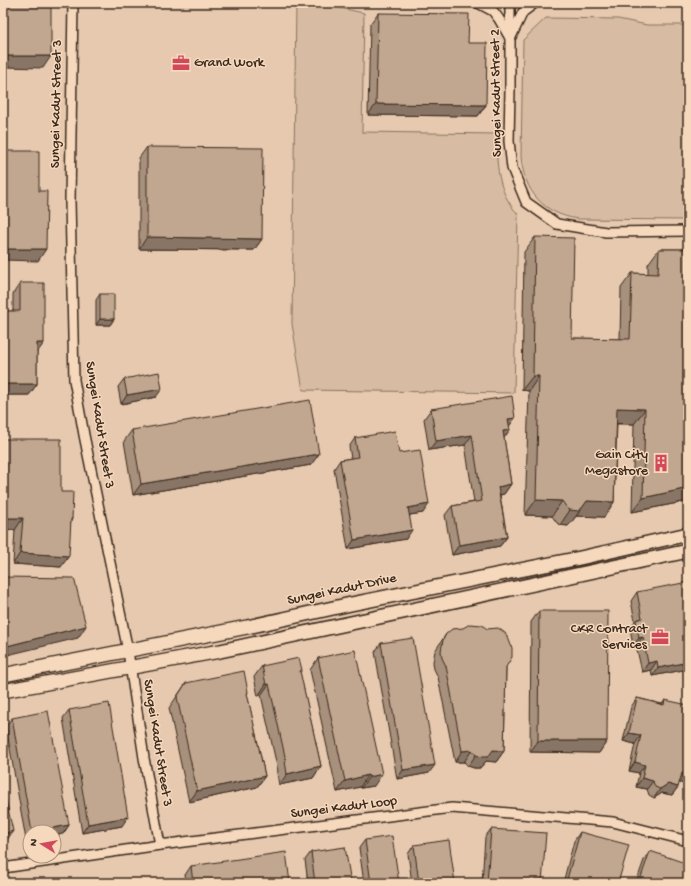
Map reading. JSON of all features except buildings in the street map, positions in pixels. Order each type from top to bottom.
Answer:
[{"type":"main road","name":"Sungei Kadut Drive","points":[[3,675],[247,627],[688,534]]},
{"type":"main road","points":[[3,691],[220,651],[688,551]]},
{"type":"street","name":"Sungei Kadut Street 3","points":[[73,3],[70,201],[74,380],[131,667],[144,758],[160,845]]},
{"type":"street","points":[[478,3],[493,11],[510,39]]},
{"type":"street","name":"Sungei Kadut Street 2","points":[[510,3],[509,141],[512,168],[526,202],[557,224],[606,232],[688,232]]},
{"type":"street","points":[[510,39],[523,12],[535,3]]},
{"type":"street","name":"Sungei Kadut Loop","points":[[3,868],[160,845],[452,808],[613,822],[688,841]]},
{"type":"shaded area","points":[[3,3],[688,3],[688,883],[3,883]]},
{"type":"shaded area","points":[[296,3],[315,3],[364,13],[362,132],[497,134],[499,177],[506,196],[518,214],[514,393],[303,390],[292,324]]},
{"type":"shaded area","points":[[546,18],[618,19],[647,25],[688,25],[688,220],[578,219],[555,212],[545,206],[531,190],[526,180],[521,157],[523,40]]},
{"type":"place","name":"Grand Work","points":[[181,63]]},
{"type":"place","name":"Gain City Megastore","points":[[661,463]]},
{"type":"place","name":"CKR Contract Services","points":[[660,637]]}]
